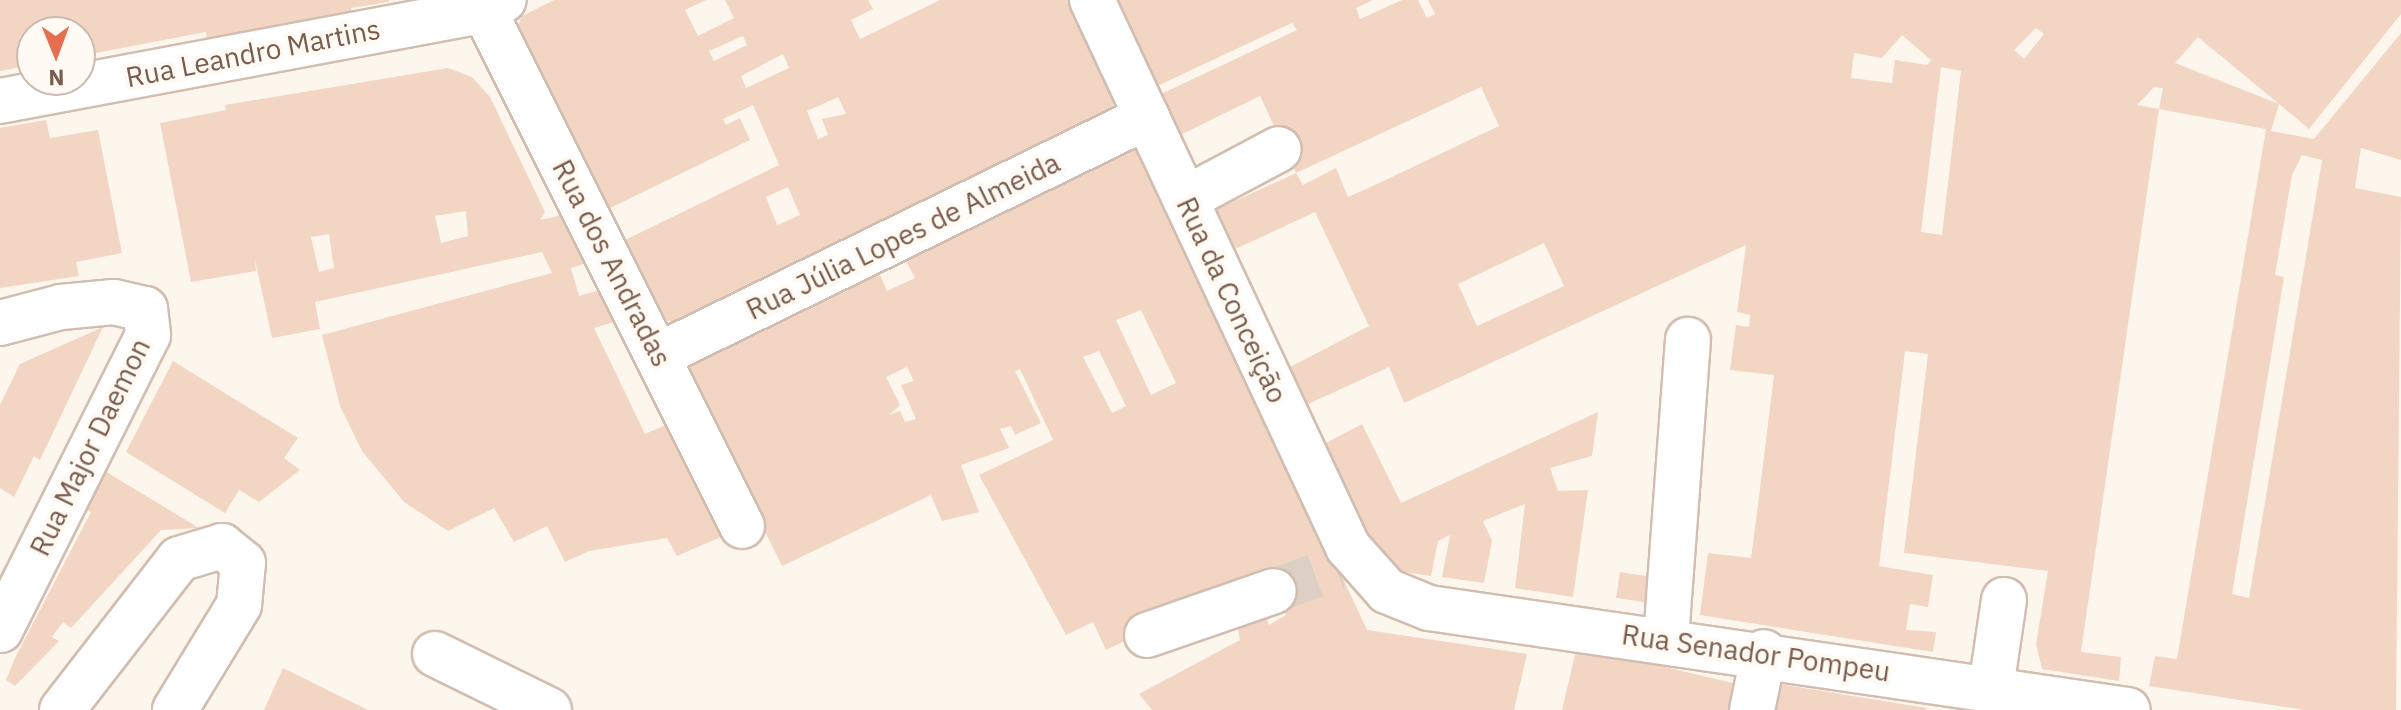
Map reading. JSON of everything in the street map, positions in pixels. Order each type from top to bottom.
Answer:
[{"type":"street","name":"Rua da Conceição","points":[[1092,0],[1361,572]]},
{"type":"street","name":"Rua Leandro Martins","points":[[0,101],[489,3]]},
{"type":"street","name":"Rua dos Andradas","points":[[489,3],[742,526]]},
{"type":"street","name":"Rua Júlia Lopes de Almeida","points":[[659,355],[1147,117]]},
{"type":"street","points":[[1185,199],[1279,149]]},
{"type":"street","name":"Rua Major Daemon","points":[[0,323],[61,307],[114,302],[145,309],[148,335],[0,630]]},
{"type":"street","points":[[1666,639],[1688,340]]},
{"type":"street","points":[[62,710],[179,559],[222,546],[243,563],[239,605],[175,710]]},
{"type":"street","name":"Rua Senador Pompeu","points":[[1361,572],[1429,608],[1764,652],[2128,710]]},
{"type":"street","points":[[1147,635],[1274,591]]},
{"type":"street","points":[[1991,688],[2004,600]]},
{"type":"street","points":[[1752,710],[1764,652]]},
{"type":"street","points":[[435,654],[549,710]]},
{"type":"building","points":[[0,0],[389,0],[351,8],[353,20],[207,43],[206,32],[96,53],[96,16],[16,16],[16,68],[0,71]]},
{"type":"building","points":[[554,0],[706,0],[685,10],[698,36],[734,18],[725,0],[868,0],[873,9],[851,20],[860,39],[940,0],[1070,0],[1115,97],[1112,109],[673,322],[659,318],[621,242],[779,165],[753,105],[723,119],[726,125],[740,118],[750,140],[606,210],[516,30],[522,16]],"holes":[[[743,36],[747,45],[714,61],[709,51]],[[783,54],[789,68],[746,88],[741,76]],[[838,97],[846,114],[822,119],[828,135],[818,139],[807,111]],[[788,187],[800,215],[777,225],[766,197]]]},
{"type":"building","points":[[1114,0],[1373,0],[1356,8],[1360,19],[1402,0],[1418,0],[1427,18],[1435,14],[1428,0],[2401,0],[2401,14],[2309,129],[2279,104],[2271,131],[2314,139],[2401,33],[2401,160],[2361,148],[2355,188],[2401,197],[2396,710],[2305,710],[2149,686],[2155,656],[2177,659],[2266,129],[2159,109],[2081,652],[2121,657],[2119,681],[2042,669],[2036,644],[2048,571],[1904,553],[1928,354],[1905,351],[1879,566],[1933,575],[1928,607],[1910,604],[1906,630],[1936,632],[1933,652],[1700,615],[1708,553],[1751,558],[1758,505],[1774,375],[1730,370],[1736,325],[1749,327],[1750,315],[1737,312],[1746,245],[1404,403],[1389,367],[1306,405],[1288,368],[1369,326],[1315,212],[1231,251],[1213,211],[1296,173],[1260,96],[1178,136],[1159,95],[1297,30],[1292,23],[1155,87]],"holes":[[[2036,28],[2044,34],[2024,59],[2014,50]],[[1902,35],[1931,60],[1927,65],[1895,60],[1892,83],[1851,78],[1854,53],[1882,58]],[[2198,37],[2279,104],[2175,63]],[[1941,67],[1961,71],[1942,235],[1921,232]],[[1481,87],[1499,126],[1375,185],[1348,197],[1336,168],[1303,185],[1296,173]],[[2154,87],[2163,88],[2159,109],[2137,105]],[[2302,155],[2322,160],[2249,598],[2232,594],[2284,277],[2275,275],[2292,175]],[[1544,243],[1564,286],[1477,326],[1458,284]]]},
{"type":"building","points":[[448,68],[472,77],[490,97],[545,212],[540,220],[562,215],[587,263],[571,268],[579,296],[600,290],[614,322],[594,328],[645,434],[666,425],[672,430],[721,537],[677,556],[667,538],[589,551],[565,562],[547,526],[514,542],[494,508],[448,531],[404,502],[362,451],[340,406],[322,335],[552,273],[542,252],[315,302],[320,329],[272,338],[255,260],[256,271],[191,282],[160,123],[226,110],[225,105]],"holes":[[[466,211],[468,236],[441,243],[435,216]],[[329,234],[334,268],[319,272],[311,237]]]},
{"type":"building","points":[[46,120],[50,138],[98,130],[122,253],[76,262],[79,276],[0,288],[0,128]]},
{"type":"building","points":[[1130,147],[1143,151],[1367,630],[1527,654],[1514,710],[1152,710],[1139,694],[1240,640],[1237,624],[1263,608],[1269,625],[1286,615],[1265,574],[1106,650],[1093,622],[1066,635],[979,475],[1053,440],[1020,369],[1015,371],[1041,423],[1015,435],[1011,426],[1000,429],[1009,448],[961,465],[979,512],[942,521],[931,495],[782,566],[687,374],[692,360],[878,270],[887,291],[915,278],[904,257]],"holes":[[[1141,310],[1176,383],[1151,395],[1116,320]],[[1099,351],[1126,406],[1112,413],[1083,357]],[[907,367],[914,381],[901,385],[916,419],[905,422],[900,411],[889,415],[900,405],[886,377]]]},
{"type":"building","points":[[103,327],[40,460],[34,456],[14,497],[0,488],[0,405],[20,364]]},
{"type":"building","points":[[173,361],[298,438],[284,458],[300,470],[259,502],[239,490],[225,513],[126,452]]},
{"type":"building","points":[[1598,412],[1592,456],[1550,468],[1558,491],[1588,490],[1573,597],[1515,588],[1525,504],[1483,521],[1492,541],[1484,583],[1442,577],[1450,535],[1438,541],[1431,576],[1391,570],[1379,562],[1324,444],[1362,424],[1401,503]]},
{"type":"building","points":[[105,471],[199,528],[161,530],[71,628],[63,622],[52,637],[59,641],[15,686],[6,680],[15,658],[91,512],[85,508]]},
{"type":"building","points":[[1620,572],[1666,579],[1662,605],[1616,598]]},
{"type":"building","points":[[1577,646],[1741,685],[1735,710],[1562,710]]},
{"type":"building","points":[[283,668],[368,710],[264,710]]},
{"type":"building","points":[[1779,684],[1927,708],[1773,710]]},
{"type":"tunnel","points":[[1274,591],[1338,567]]}]
